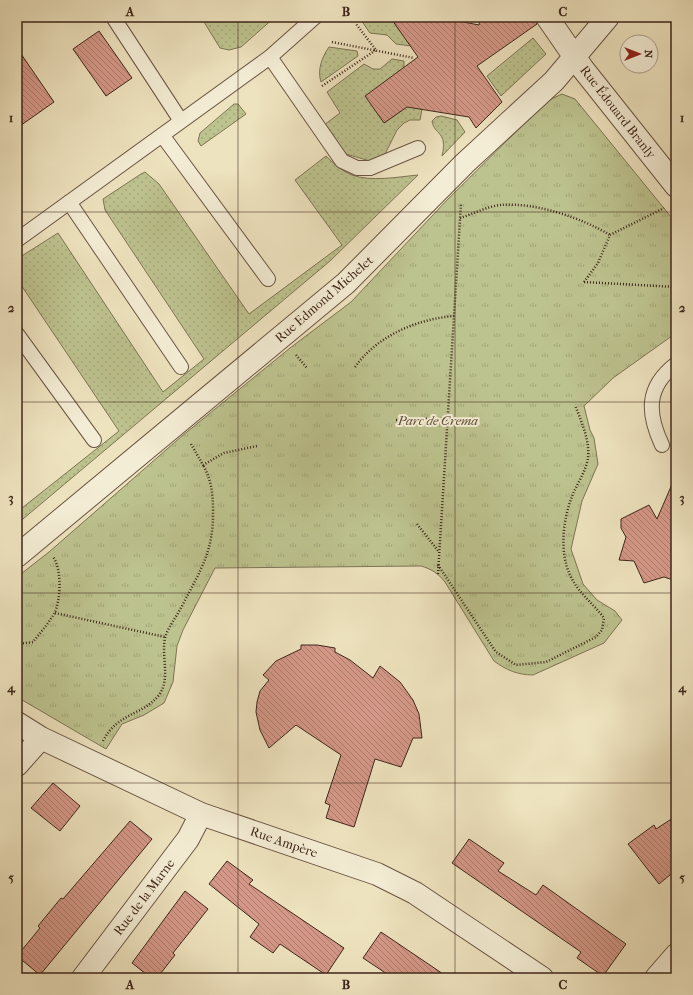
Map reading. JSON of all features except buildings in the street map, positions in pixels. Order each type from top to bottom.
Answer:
[{"type":"street","name":"Rue Édouard Branly","points":[[547,17],[575,56],[676,186]]},
{"type":"street","name":"Rue Edmond Michelet","points":[[17,556],[346,283],[465,162],[554,81],[608,17]]},
{"type":"street","name":"Rue Ampère","points":[[17,723],[41,738],[201,814],[377,874],[415,893],[542,978]]},
{"type":"street","points":[[17,765],[41,738]]},
{"type":"street","name":"Rue de la Marne","points":[[83,978],[188,839],[201,814]]},
{"type":"street","points":[[656,978],[676,955]]},
{"type":"lane","points":[[113,17],[182,121]]},
{"type":"lane","points":[[17,240],[270,56],[315,17]]},
{"type":"lane","points":[[270,56],[342,161],[357,168],[370,168],[418,148]]},
{"type":"lane","points":[[162,135],[268,279]]},
{"type":"lane","points":[[69,202],[181,366]]},
{"type":"lane","points":[[17,334],[94,440]]},
{"type":"lane","points":[[662,445],[652,419],[652,400],[657,383],[676,364]]},
{"type":"path","points":[[356,24],[376,50]]},
{"type":"path","points":[[332,42],[414,58]]},
{"type":"path","points":[[322,86],[376,50]]},
{"type":"path","points":[[438,574],[460,218],[493,207],[511,205],[549,211],[578,219],[610,235]]},
{"type":"path","points":[[664,208],[610,235],[598,263],[584,282],[676,287]]},
{"type":"path","points":[[355,367],[362,356],[400,331],[421,321],[437,317],[454,316]]},
{"type":"path","points":[[295,353],[307,368]]},
{"type":"path","points":[[438,565],[496,652],[516,665],[546,662],[596,637],[602,630],[604,618],[586,600],[574,584],[569,574],[564,550],[566,515],[572,496],[586,468],[588,456],[585,434],[575,404]]},
{"type":"path","points":[[396,420],[448,418]]},
{"type":"path","points":[[101,745],[105,737],[117,722],[151,702],[159,694],[165,672],[165,637],[201,569],[212,539],[213,512],[211,485],[203,465],[188,441]]},
{"type":"path","points":[[203,465],[224,453],[256,446]]},
{"type":"path","points":[[417,524],[439,552]]},
{"type":"path","points":[[17,644],[33,642],[55,613],[60,585],[56,561]]},
{"type":"path","points":[[55,613],[165,637]]},
{"type":"green space","points":[[201,17],[275,17],[241,47],[229,50],[220,48]]},
{"type":"green space","points":[[364,17],[390,17],[411,46],[396,44],[387,35],[370,33],[361,20]]},
{"type":"green space","points":[[533,38],[546,54],[501,96],[487,76]]},
{"type":"green space","points":[[329,47],[357,51],[358,56],[321,82],[321,64]]},
{"type":"green space","points":[[392,59],[404,61],[404,68],[366,96],[384,123],[414,102],[423,104],[420,120],[410,120],[404,123],[397,130],[385,154],[370,161],[346,154],[324,125],[340,113],[327,92],[364,64],[373,69],[380,69]]},
{"type":"green space","name":"Parc de Crema","points":[[562,94],[575,99],[676,223],[676,333],[613,378],[584,406],[590,430],[594,438],[598,464],[582,501],[571,549],[583,584],[597,600],[615,611],[622,620],[604,643],[533,675],[522,674],[503,667],[494,661],[445,582],[437,574],[425,567],[215,568],[183,630],[177,646],[173,682],[164,703],[144,715],[122,724],[106,749],[17,697],[17,577],[49,552],[182,436],[290,348],[351,302],[448,199],[547,101]]},
{"type":"green space","points":[[234,104],[238,104],[246,114],[201,146],[198,141],[200,133]]},
{"type":"green space","points":[[441,116],[457,120],[465,132],[442,156],[442,138],[435,129],[432,121],[436,117]]},
{"type":"green space","points":[[326,156],[345,171],[359,177],[384,178],[418,175],[330,261],[17,524],[17,512],[119,431],[17,279],[17,259],[58,233],[163,392],[204,359],[105,210],[103,199],[145,172],[159,184],[249,314],[342,245],[295,180]]}]
